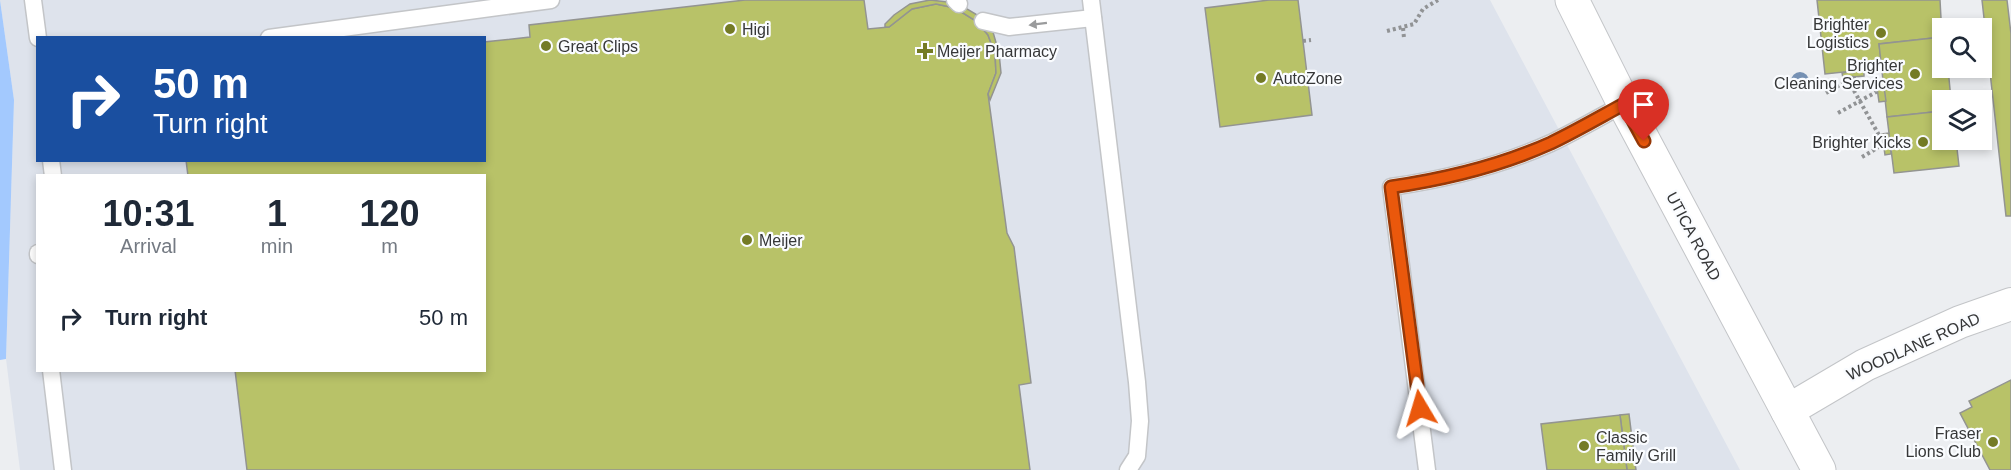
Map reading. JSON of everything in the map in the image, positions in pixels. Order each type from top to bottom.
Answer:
[{"type":"main road","name":"UTICA ROAD","points":[[1572,0],[1624,104],[1819,470]]},
{"type":"street","name":"WOODLANE ROAD","points":[[1787,411],[1865,365],[1960,322],[2011,304]]},
{"type":"lane","points":[[33,0],[38,36]]},
{"type":"lane","points":[[284,36],[551,0]]},
{"type":"lane","points":[[1091,0],[1137,382],[1140,421],[1137,456],[1128,470]]},
{"type":"lane","points":[[983,21],[1009,27],[1093,18]]},
{"type":"lane","points":[[1427,470],[1391,187],[1428,182],[1484,169],[1550,143],[1624,104]]},
{"type":"lane","points":[[51,372],[63,470]]},
{"type":"path","points":[[1387,31],[1414,24],[1423,9],[1438,0]]},
{"type":"path","points":[[1403,28],[1404,38]]},
{"type":"path","points":[[1303,41],[1311,40]]},
{"type":"path","points":[[1826,93],[1854,77],[1853,71]]},
{"type":"path","points":[[1848,80],[1884,144],[1862,157]]},
{"type":"path","points":[[1838,113],[1878,91]]},
{"type":"shaded area","points":[[0,0],[1490,0],[1740,470],[20,470],[6,359],[14,100]]},
{"type":"shaded area","points":[[0,0],[14,100],[6,359],[0,360]]},
{"type":"building","name":"Meijer","points":[[745,0],[864,0],[868,29],[889,27],[912,9],[936,4],[955,8],[976,21],[988,35],[995,54],[996,73],[988,94],[1007,233],[1014,247],[1031,383],[1019,385],[1030,470],[247,470],[235,372],[486,372],[486,174],[188,174],[186,162],[486,162],[486,42],[530,37],[529,25]]},
{"type":"building","points":[[930,0],[957,3],[979,16],[993,32],[999,53],[1001,73],[990,100],[988,94],[996,73],[995,54],[988,35],[976,21],[955,8],[936,4],[912,9],[889,27],[885,27],[894,15],[910,4]]},
{"type":"building","name":"AutoZone","points":[[1269,0],[1298,0],[1312,115],[1220,127],[1205,8]]},
{"type":"building","name":"Brighter Logistics","points":[[1817,0],[1940,0],[1941,18],[1932,18],[1932,38],[1879,44],[1882,68],[1825,74]]},
{"type":"building","points":[[1982,0],[2007,0],[2011,34],[2011,216],[2006,216],[1991,78],[1992,18],[1984,18]]},
{"type":"building","name":"Brighter Cleaning Services","points":[[1932,38],[1932,78],[1949,78],[1950,90],[1932,90],[1932,112],[1887,117],[1879,44]]},
{"type":"building","points":[[1864,70],[1864,76],[1843,78],[1842,73]]},
{"type":"building","points":[[1883,80],[1886,101],[1879,102],[1876,81]]},
{"type":"building","name":"Brighter Kicks","points":[[1932,112],[1932,150],[1957,150],[1959,166],[1894,173],[1887,117]]},
{"type":"building","points":[[1889,133],[1891,154],[1885,155],[1882,134]]},
{"type":"building","name":"Fraser Lions Club","points":[[2011,380],[2011,470],[1990,470],[1960,413],[1972,407],[1969,401]]},
{"type":"building","points":[[1629,414],[1636,470],[1627,470],[1620,415]]},
{"type":"building","name":"Classic Family Grill","points":[[1620,415],[1627,470],[1547,470],[1541,424]]},
{"type":"place","name":"Higi","points":[[730,29]]},
{"type":"place","name":"Brighter Logistics","points":[[1881,33]]},
{"type":"place","name":"Great Clips","points":[[546,46]]},
{"type":"place","name":"Meijer Pharmacy","points":[[925,51]]},
{"type":"place","name":"Brighter Cleaning Services","points":[[1915,74]]},
{"type":"place","name":"AutoZone","points":[[1261,78]]},
{"type":"place","name":"Brighter Kicks","points":[[1923,142]]},
{"type":"place","name":"Meijer","points":[[747,240]]},
{"type":"place","name":"Fraser Lions Club","points":[[1993,442]]},
{"type":"place","name":"Classic Family Grill","points":[[1584,446]]},
{"type":"route","points":[[1420,408],[1391,187],[1428,182],[1484,169],[1550,143],[1624,104],[1644,141]]}]
